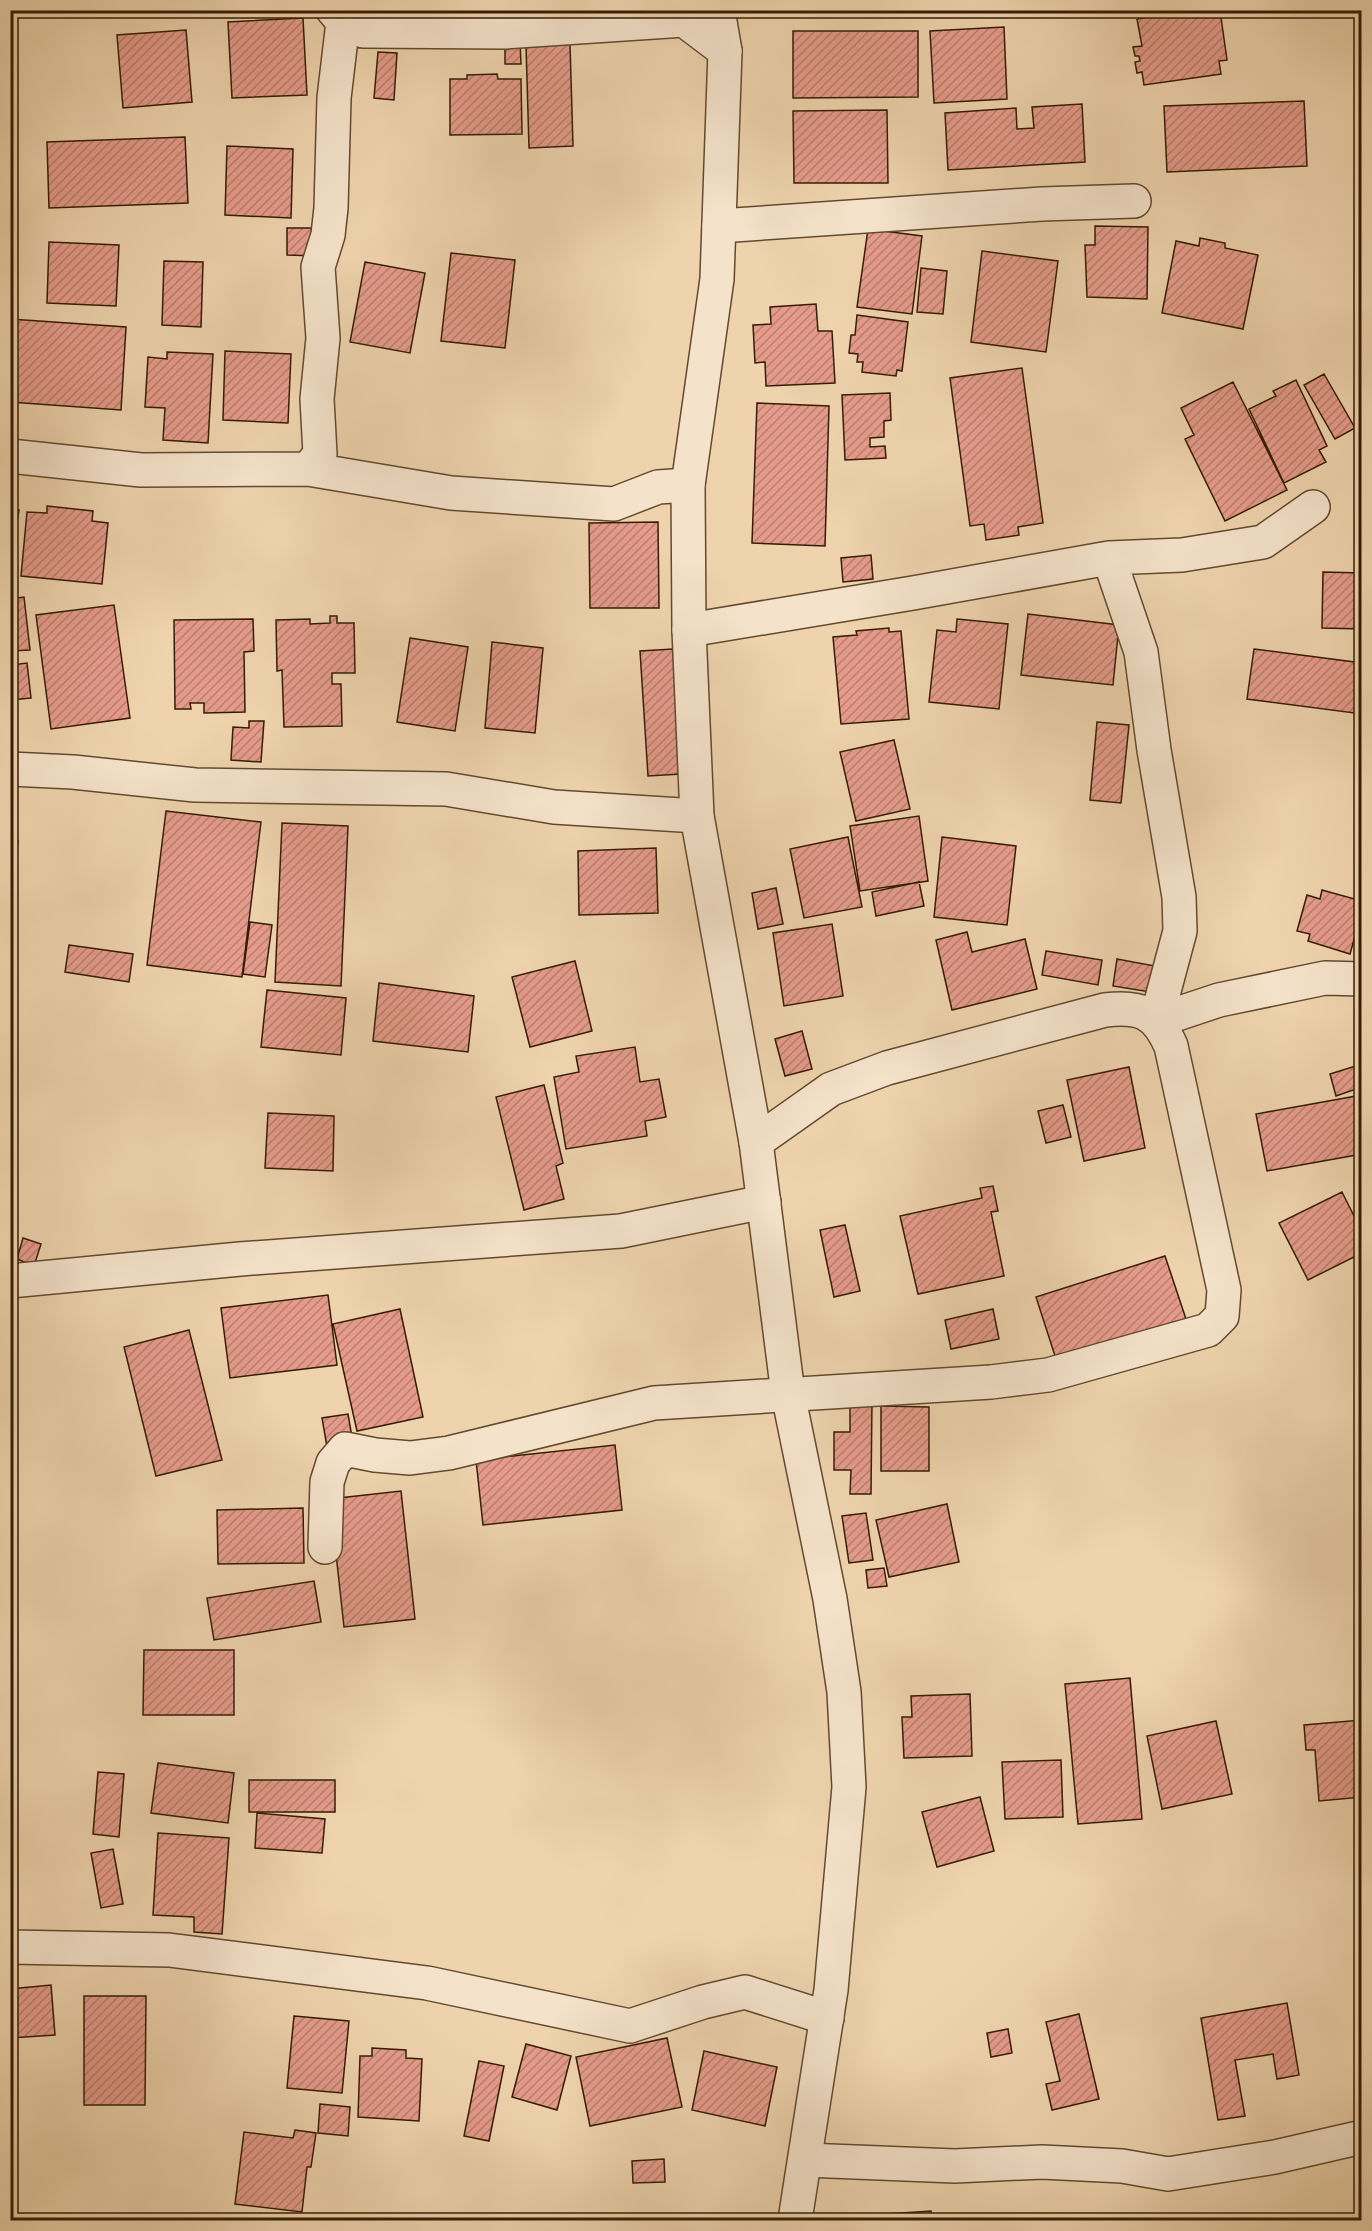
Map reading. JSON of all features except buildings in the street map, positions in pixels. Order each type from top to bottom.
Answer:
[{"type":"street","points":[[718,10],[725,51],[717,279],[688,485],[689,630],[697,816],[756,1142],[788,1394],[830,1599],[844,1692],[849,1787],[827,2018],[795,2220]]},
{"type":"street","points":[[308,469],[320,454],[317,399],[323,338],[318,267],[328,236],[332,208],[338,16],[363,31],[505,32],[684,20],[725,51]]},
{"type":"street","points":[[719,226],[1042,204],[1134,201]]},
{"type":"street","points":[[10,456],[141,470],[308,469],[451,493],[614,504],[658,487],[688,485]]},
{"type":"street","points":[[689,630],[1109,558],[1182,555],[1263,542],[1314,507]]},
{"type":"street","points":[[1109,558],[1141,652],[1154,750],[1179,897],[1180,931],[1156,1022]]},
{"type":"street","points":[[10,769],[73,772],[195,785],[446,789],[554,807],[697,816]]},
{"type":"street","points":[[1156,1022],[1230,997],[1325,978],[1362,979]]},
{"type":"street","points":[[325,1547],[327,1482],[333,1463],[345,1449],[375,1455],[410,1458],[449,1453],[654,1403],[991,1382],[1048,1375],[1208,1330],[1222,1316],[1224,1290],[1171,1046],[1162,1027],[1147,1014],[1126,1007],[1105,1010],[887,1068],[831,1089],[756,1142]]},
{"type":"street","points":[[10,1281],[240,1259],[621,1231],[764,1202]]},
{"type":"street","points":[[10,1947],[169,1950],[193,1953],[427,1983],[630,2026],[704,2002],[745,1992],[827,2018]]},
{"type":"street","points":[[805,2160],[955,2166],[1042,2162],[1122,2166],[1168,2174],[1275,2157],[1362,2137]]}]
